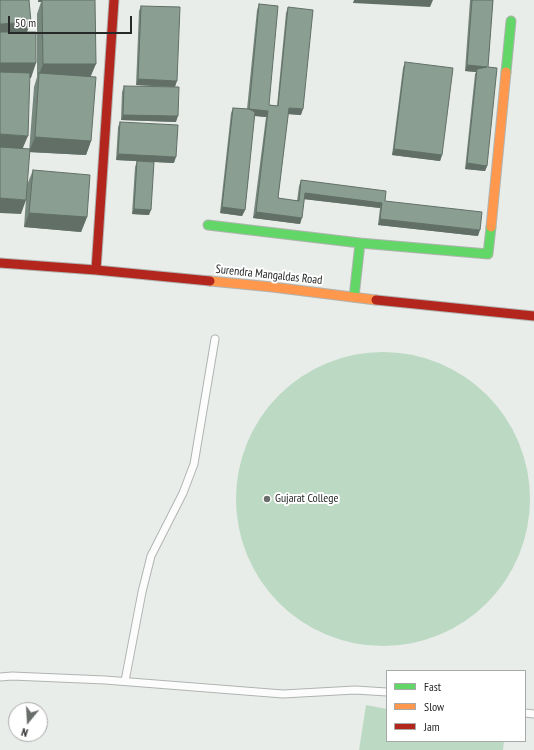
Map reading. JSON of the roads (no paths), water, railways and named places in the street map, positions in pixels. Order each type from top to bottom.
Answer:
[{"type":"street","points":[[96,270],[114,0]]},
{"type":"street","points":[[208,225],[360,243],[488,254],[511,21]]},
{"type":"street","points":[[354,297],[360,243]]},
{"type":"street","name":"Surendra Mangaldas Road","points":[[0,263],[272,286],[354,297],[534,316]]},
{"type":"lane","points":[[125,681],[142,592],[151,556],[182,493],[194,464],[215,339]]},
{"type":"lane","points":[[0,677],[125,681],[283,694],[355,690],[386,692]]},
{"type":"place","name":"Gujarat College","points":[[267,499]]}]
